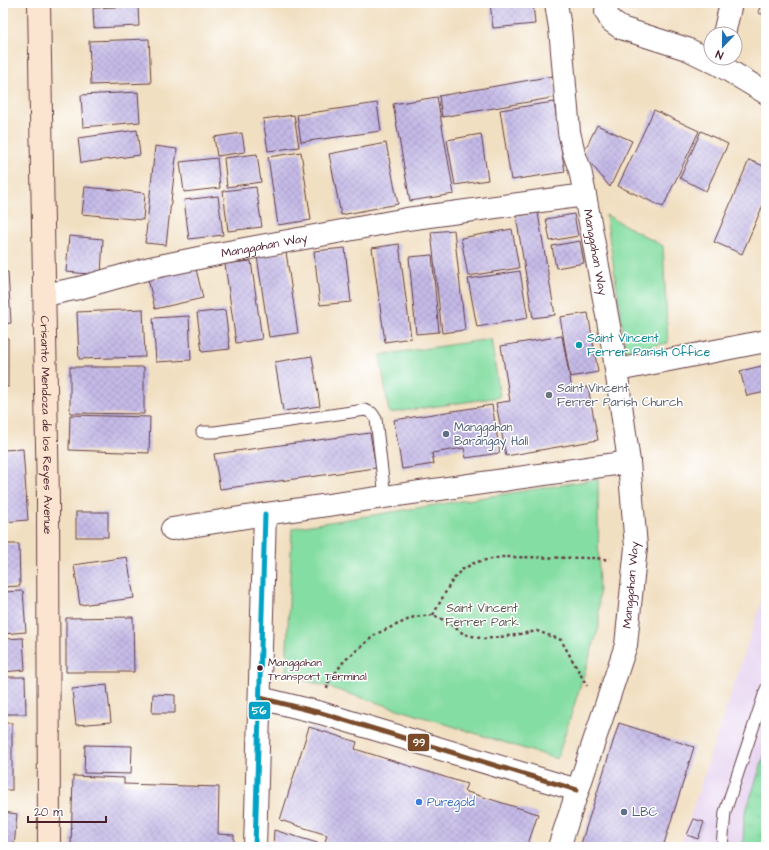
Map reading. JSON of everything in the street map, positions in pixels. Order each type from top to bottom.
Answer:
[{"type":"main road","name":"Crisanto Mendoza de los Reyes Avenue","points":[[39,3],[48,500],[49,847]]},
{"type":"street","points":[[556,3],[560,28],[570,132],[585,195]]},
{"type":"street","points":[[607,3],[606,12],[611,21],[621,28],[703,55]]},
{"type":"street","points":[[726,26],[731,3]]},
{"type":"street","points":[[726,66],[766,93]]},
{"type":"street","name":"Manggahan Way","points":[[45,295],[80,288],[150,268],[218,254],[407,220],[585,195],[613,348],[629,462],[636,547],[626,645],[559,847]]},
{"type":"street","points":[[628,368],[766,341]]},
{"type":"street","points":[[172,529],[265,514],[629,462]]},
{"type":"street","points":[[255,847],[265,514]]},
{"type":"street","points":[[260,698],[321,713],[577,790]]},
{"type":"lane","points":[[202,432],[215,432],[365,410],[372,413],[376,419],[385,497]]},
{"type":"lane","points":[[722,847],[725,812],[766,689]]},
{"type":"path","points":[[433,615],[453,579],[461,570],[476,562],[502,557],[596,558],[635,564]]},
{"type":"path","points":[[321,713],[328,682],[344,661],[376,634],[414,617],[433,615],[446,621],[464,634],[484,639],[537,631],[561,640],[602,715]]},
{"type":"shaded area","points":[[766,586],[766,847],[680,847],[760,606]]},
{"type":"green space","points":[[606,215],[663,246],[668,343],[626,351]]},
{"type":"green space","points":[[491,339],[500,397],[389,413],[380,355]]},
{"type":"green space","name":"Saint Vincent Ferrer Park","points":[[598,479],[599,627],[557,759],[286,674],[292,528]]},
{"type":"green space","points":[[766,750],[766,847],[743,847],[744,817]]},
{"type":"building","points":[[490,3],[533,3],[535,24],[493,28]]},
{"type":"building","points":[[761,3],[766,3],[766,15],[758,13]]},
{"type":"building","points":[[138,6],[139,26],[94,28],[93,8]]},
{"type":"building","points":[[149,39],[151,83],[91,85],[89,41]]},
{"type":"building","points":[[553,76],[557,97],[442,117],[439,96]]},
{"type":"building","points":[[138,92],[140,122],[83,127],[81,95]]},
{"type":"building","points":[[437,97],[454,194],[410,201],[393,104]]},
{"type":"building","points":[[554,102],[565,172],[511,180],[500,110]]},
{"type":"building","points":[[377,103],[381,131],[301,142],[297,115]]},
{"type":"building","points":[[654,110],[699,131],[663,207],[618,186]]},
{"type":"building","points":[[294,115],[299,147],[268,151],[263,119]]},
{"type":"building","points":[[597,125],[632,141],[610,187],[583,154]]},
{"type":"building","points":[[137,130],[140,155],[81,163],[78,138]]},
{"type":"building","points":[[701,131],[728,144],[706,191],[680,178]]},
{"type":"building","points":[[242,133],[245,152],[217,156],[214,137]]},
{"type":"building","points":[[481,134],[488,180],[455,185],[447,140]]},
{"type":"building","points":[[386,143],[398,204],[341,215],[329,154]]},
{"type":"building","points":[[155,146],[177,149],[166,245],[145,243]]},
{"type":"building","points":[[301,152],[311,220],[278,225],[268,157]]},
{"type":"building","points":[[257,154],[261,182],[227,187],[224,158]]},
{"type":"building","points":[[217,158],[220,188],[184,192],[180,162]]},
{"type":"building","points":[[749,160],[766,167],[766,198],[742,254],[714,242]]},
{"type":"building","points":[[85,187],[145,193],[143,220],[82,214]]},
{"type":"building","points":[[256,187],[262,227],[228,231],[223,191]]},
{"type":"building","points":[[218,196],[223,235],[189,239],[184,200]]},
{"type":"building","points":[[538,213],[555,315],[533,318],[516,216]]},
{"type":"building","points":[[574,214],[578,236],[550,241],[546,219]]},
{"type":"building","points":[[512,229],[519,268],[468,276],[461,238]]},
{"type":"building","points":[[454,230],[465,330],[442,333],[431,232]]},
{"type":"building","points":[[69,236],[103,239],[101,275],[66,272]]},
{"type":"building","points":[[580,241],[584,263],[556,268],[552,246]]},
{"type":"building","points":[[399,244],[411,338],[385,342],[372,248]]},
{"type":"building","points":[[345,248],[351,302],[320,305],[314,251]]},
{"type":"building","points":[[286,252],[298,333],[269,337],[257,256]]},
{"type":"building","points":[[432,255],[439,332],[416,334],[409,257]]},
{"type":"building","points":[[251,261],[262,339],[236,343],[225,264]]},
{"type":"building","points":[[196,269],[203,298],[155,309],[148,279]]},
{"type":"building","points":[[520,271],[528,318],[477,327],[468,279]]},
{"type":"building","points":[[3,272],[8,272],[11,323],[3,324]]},
{"type":"building","points":[[143,309],[145,357],[79,359],[77,312]]},
{"type":"building","points":[[225,310],[230,349],[202,352],[197,313]]},
{"type":"building","name":"Saint Vincent Ferrer Parish Office","points":[[588,313],[598,372],[570,377],[560,317]]},
{"type":"building","points":[[189,316],[191,360],[156,362],[153,318]]},
{"type":"building","name":"Saint Vincent Ferrer Parish Church","points":[[562,336],[572,389],[588,387],[598,440],[506,456],[496,403],[510,401],[501,346]]},
{"type":"building","points":[[3,338],[8,338],[8,387],[3,387]]},
{"type":"building","points":[[312,356],[320,406],[283,411],[275,362]]},
{"type":"building","points":[[766,365],[766,392],[747,396],[740,371]]},
{"type":"building","points":[[70,367],[144,367],[144,414],[70,413]]},
{"type":"building","name":"Manggahan Barangay Hall","points":[[492,405],[500,453],[466,458],[464,448],[432,453],[434,464],[402,469],[394,420]]},
{"type":"building","points":[[70,415],[150,417],[149,453],[69,450]]},
{"type":"building","points":[[370,433],[376,468],[220,489],[214,454]]},
{"type":"building","points":[[23,449],[28,520],[3,522],[3,450]]},
{"type":"building","points":[[76,512],[108,512],[108,537],[76,537]]},
{"type":"building","points":[[3,544],[19,544],[20,586],[3,587]]},
{"type":"building","points":[[127,557],[134,598],[80,605],[74,565]]},
{"type":"building","points":[[23,591],[26,632],[3,634],[3,592]]},
{"type":"building","points":[[133,617],[134,672],[66,672],[66,618]]},
{"type":"building","points":[[23,638],[25,670],[3,672],[3,639]]},
{"type":"building","points":[[3,677],[25,677],[26,714],[3,714]]},
{"type":"building","points":[[107,685],[111,722],[76,725],[72,689]]},
{"type":"building","points":[[153,694],[175,695],[175,713],[152,713]]},
{"type":"building","points":[[3,723],[12,723],[12,790],[3,790]]},
{"type":"building","points":[[619,723],[694,747],[663,847],[580,847]]},
{"type":"building","name":"Puregold","points":[[309,727],[357,742],[355,749],[467,784],[464,791],[538,814],[527,847],[273,847],[274,830],[324,845],[327,835],[280,820]]},
{"type":"building","points":[[85,745],[132,746],[131,774],[84,773]]},
{"type":"building","points":[[73,776],[124,778],[124,784],[219,787],[218,834],[234,835],[234,847],[71,847]]},
{"type":"building","points":[[3,812],[17,814],[14,847],[3,847]]},
{"type":"building","points":[[694,819],[704,822],[698,839],[687,835]]},
{"type":"transit line","name":"56","points":[[255,847],[265,514]]},
{"type":"transit line","name":"99","points":[[260,698],[321,713],[577,790]]},
{"type":"place","name":"Saint Vincent Ferrer Parish Office","points":[[579,345]]},
{"type":"place","name":"Saint Vincent Ferrer Parish Church","points":[[549,395]]},
{"type":"place","name":"Manggahan Barangay Hall","points":[[446,434]]},
{"type":"place","name":"Manggahan Transport Terminal","points":[[260,668]]},
{"type":"place","name":"Puregold","points":[[419,802]]},
{"type":"place","name":"LBC","points":[[624,812]]}]
